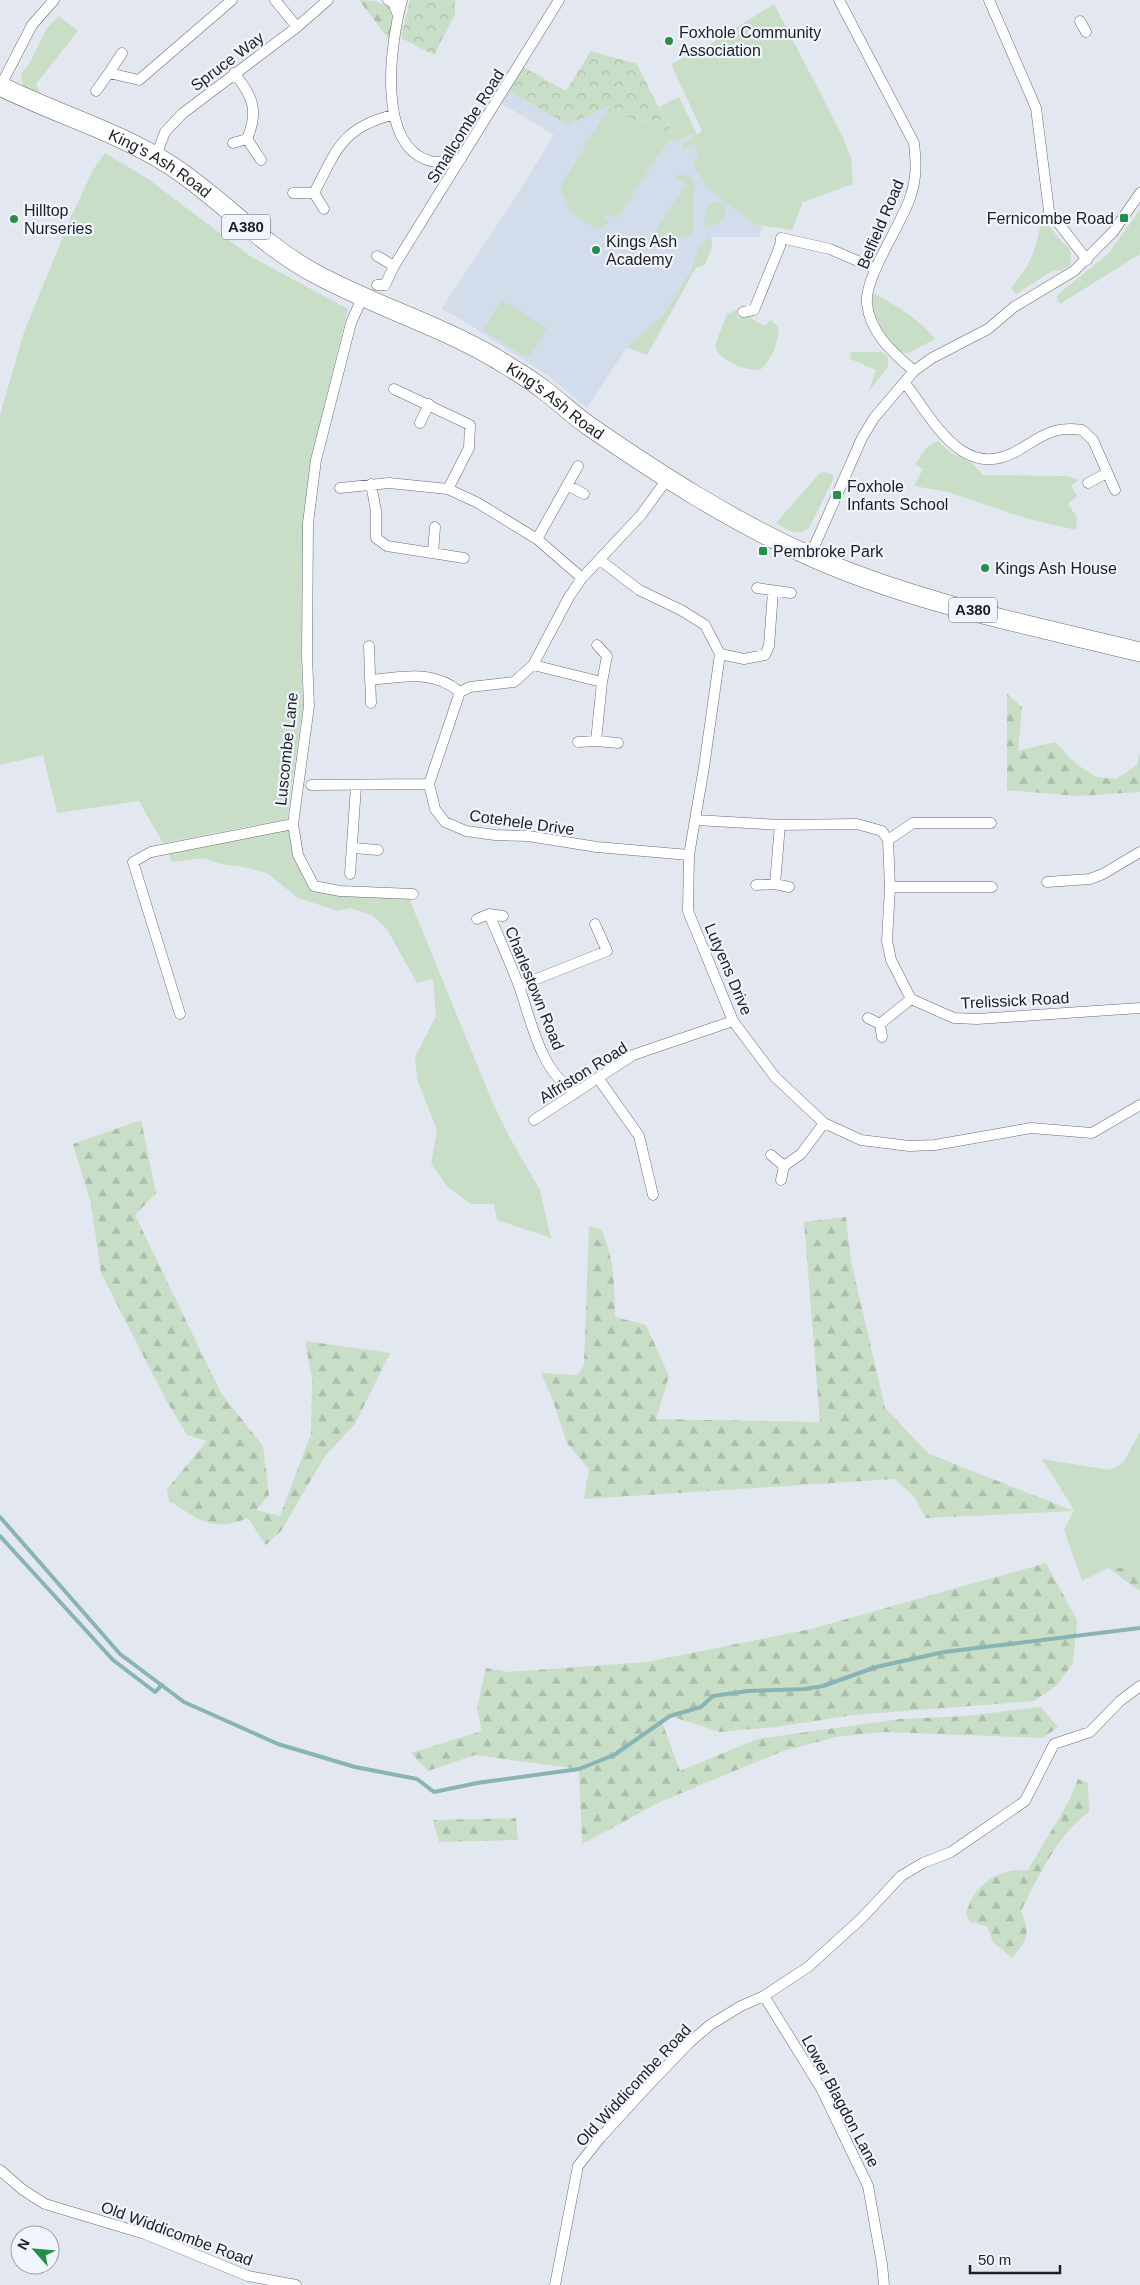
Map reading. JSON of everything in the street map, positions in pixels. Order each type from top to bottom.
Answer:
[{"type":"highway","name":"King's Ash Road","points":[[0,86],[35,104],[123,138],[156,156],[194,182],[245,227],[310,272],[362,298],[429,325],[494,358],[543,389],[579,418],[668,478],[742,523],[810,556],[903,591],[1039,629],[1140,652]]},
{"type":"street","points":[[0,86],[32,25],[54,0]]},
{"type":"street","points":[[109,73],[139,80],[232,0]]},
{"type":"street","points":[[275,0],[297,27]]},
{"type":"street","name":"Spruce Way","points":[[156,156],[165,132],[182,114],[297,27],[328,0]]},
{"type":"street","points":[[388,0],[393,3],[398,15]]},
{"type":"street","points":[[402,0],[398,15],[390,77],[393,115],[400,133],[414,152],[430,161],[444,162],[461,159]]},
{"type":"street","name":"Smallcombe Road","points":[[376,285],[385,285],[394,266],[559,0]]},
{"type":"street","name":"Belfield Road","points":[[839,0],[914,143],[916,166],[911,197],[867,291],[870,317],[891,351],[914,372]]},
{"type":"street","points":[[989,0],[1036,108],[1049,210],[1088,260]]},
{"type":"street","points":[[1080,21],[1086,32]]},
{"type":"street","points":[[96,91],[122,54]]},
{"type":"street","points":[[234,73],[252,100],[252,128],[247,139],[234,143]]},
{"type":"street","points":[[314,193],[338,148],[349,134],[380,118],[393,115]]},
{"type":"street","points":[[247,139],[261,160]]},
{"type":"street","points":[[292,193],[314,193]]},
{"type":"street","points":[[314,193],[324,209]]},
{"type":"street","points":[[810,556],[862,438],[874,418],[914,372],[932,358],[988,330],[1014,307],[1052,286],[1088,260],[1113,232],[1140,193]]},
{"type":"street","points":[[744,312],[757,312],[780,246],[781,238],[830,249],[876,269]]},
{"type":"street","points":[[377,256],[394,266]]},
{"type":"street","name":"Luscombe Lane","points":[[180,1014],[133,862],[151,852],[293,824],[309,706],[308,523],[319,450],[350,324],[362,298]]},
{"type":"street","points":[[905,383],[946,438],[956,448],[967,455],[979,459],[1007,458],[1046,433],[1057,429],[1082,430],[1093,440],[1115,490]]},
{"type":"street","points":[[394,389],[470,425],[469,448],[448,489]]},
{"type":"street","points":[[420,423],[429,404]]},
{"type":"street","points":[[537,539],[578,466]]},
{"type":"street","points":[[1088,483],[1108,474]]},
{"type":"street","points":[[311,785],[429,784],[460,692],[470,687],[514,682],[533,665],[569,597],[582,578],[641,515],[668,478]]},
{"type":"street","points":[[340,488],[389,483],[448,489],[478,503],[537,539],[582,578]]},
{"type":"street","points":[[371,484],[376,511],[376,538],[387,546],[464,558]]},
{"type":"street","points":[[567,485],[584,494]]},
{"type":"street","points":[[434,553],[435,527]]},
{"type":"street","points":[[600,560],[639,590],[681,610],[705,625],[720,654],[744,659],[765,655],[769,646],[773,591]]},
{"type":"street","points":[[757,588],[791,593]]},
{"type":"street","points":[[596,740],[602,682],[607,656],[597,645]]},
{"type":"street","points":[[369,646],[371,702]]},
{"type":"street","name":"Lutyens Drive","points":[[720,654],[696,820],[689,855],[688,911],[733,1021],[775,1077],[824,1123],[861,1140],[909,1146],[935,1145],[1031,1128],[1092,1132],[1140,1105]]},
{"type":"street","points":[[533,665],[602,682]]},
{"type":"street","points":[[370,680],[424,676],[447,682],[460,692]]},
{"type":"street","points":[[578,742],[596,740],[618,743]]},
{"type":"street","name":"Cotehele Drive","points":[[429,784],[435,809],[445,822],[466,831],[494,835],[528,836],[597,847],[689,855]]},
{"type":"street","points":[[350,874],[354,848],[356,786]]},
{"type":"street","points":[[696,820],[780,825],[857,824],[882,831],[888,840],[890,886],[887,941],[891,960],[911,999],[880,1024]]},
{"type":"street","points":[[888,840],[912,823],[991,823]]},
{"type":"street","points":[[293,824],[298,855],[314,886],[340,891],[413,894]]},
{"type":"street","points":[[775,884],[780,825]]},
{"type":"street","points":[[354,848],[378,850]]},
{"type":"street","points":[[1047,882],[1090,879],[1103,874],[1140,852]]},
{"type":"street","points":[[756,885],[775,884],[789,887]]},
{"type":"street","points":[[890,886],[992,887]]},
{"type":"street","name":"Charlestown Road","points":[[489,914],[519,986],[530,1024],[552,1069],[563,1084],[576,1092]]},
{"type":"street","name":"Charlestown Road","points":[[477,919],[489,914],[504,916]]},
{"type":"street","points":[[519,986],[607,951],[595,924]]},
{"type":"street","name":"Trelissick Road","points":[[911,999],[954,1018],[977,1019],[1140,1008]]},
{"type":"street","points":[[868,1018],[880,1024]]},
{"type":"street","name":"Alfriston Road","points":[[534,1120],[633,1055],[733,1021]]},
{"type":"street","points":[[880,1024],[882,1037]]},
{"type":"street","points":[[598,1078],[639,1136],[653,1195]]},
{"type":"street","points":[[782,1180],[784,1166],[801,1154],[824,1123]]},
{"type":"street","points":[[771,1155],[784,1166]]},
{"type":"street","name":"Old Widdicombe Road","points":[[555,2285],[578,2166],[600,2138],[689,2043],[710,2025],[741,2006],[764,1996],[808,1967],[862,1918],[901,1876],[924,1863],[951,1852],[1026,1801],[1054,1744],[1090,1732],[1120,1701],[1140,1686]]},
{"type":"street","name":"Lower Blagdon Lane","points":[[764,1996],[817,2081],[868,2186],[884,2285]]},
{"type":"street","name":"Old Widdicombe Road","points":[[0,2170],[22,2190],[45,2204],[145,2234],[248,2276],[296,2285]]},
{"type":"shaded area","name":"Kings Ash Academy","points":[[508,91],[568,125],[610,105],[676,142],[696,132],[703,152],[763,225],[759,237],[711,237],[712,247],[705,265],[697,267],[694,271],[647,355],[627,347],[587,408],[547,375],[459,318],[441,309],[515,198],[554,135],[501,103]]},
{"type":"green space","points":[[359,0],[374,1],[390,7],[395,17],[391,42]]},
{"type":"green space","points":[[410,0],[455,0],[455,14],[434,55],[401,38]]},
{"type":"green space","points":[[774,4],[842,135],[851,158],[853,184],[803,202],[792,230],[756,225],[711,191],[692,164],[698,156],[695,143],[684,150],[683,144],[702,131],[671,64],[709,45]]},
{"type":"green space","points":[[59,16],[78,31],[36,84],[40,93],[23,87],[21,74],[30,62],[47,28]]},
{"type":"green space","points":[[591,51],[637,64],[676,142],[672,140],[667,142],[610,105],[568,125],[508,91],[523,67],[566,91]]},
{"type":"green space","points":[[679,97],[696,132],[676,142],[659,107]]},
{"type":"green space","points":[[610,105],[667,142],[617,219],[607,213],[604,219],[609,222],[603,228],[595,229],[573,214],[560,190]]},
{"type":"green space","points":[[105,153],[148,179],[250,256],[348,309],[311,459],[303,523],[301,656],[303,706],[287,819],[163,843],[139,801],[57,813],[43,755],[0,765],[0,415],[24,332],[71,217],[93,170]]},
{"type":"green space","points":[[678,174],[690,176],[695,185],[693,234],[663,244],[656,230],[686,184],[675,178]]},
{"type":"green space","points":[[714,201],[724,205],[726,214],[721,222],[704,228],[707,210]]},
{"type":"green space","points":[[1140,210],[1140,254],[1060,304],[1056,296],[1108,254]]},
{"type":"green space","points":[[1042,217],[1070,249],[1071,264],[1061,271],[1054,270],[1016,294],[1011,287],[1029,262],[1038,238]]},
{"type":"green space","points":[[711,237],[712,247],[705,265],[697,267],[694,271],[647,355],[627,347],[664,314],[691,270],[701,243]]},
{"type":"green space","points":[[873,293],[907,313],[935,339],[908,353],[899,352],[889,340],[876,316],[872,300]]},
{"type":"green space","points":[[502,300],[547,328],[528,358],[483,330]]},
{"type":"green space","points":[[737,310],[737,318],[749,317],[764,326],[771,320],[778,327],[778,338],[774,350],[760,370],[747,369],[733,364],[721,355],[715,345],[727,314]]},
{"type":"green space","points":[[851,352],[882,352],[888,357],[888,367],[869,391],[876,370],[850,359]]},
{"type":"green space","points":[[938,441],[951,453],[972,463],[983,475],[1067,476],[1079,480],[1071,486],[1077,496],[1068,504],[1077,517],[1076,530],[1025,518],[948,492],[914,486],[923,469],[915,464],[927,447]]},
{"type":"green space","points":[[825,472],[834,476],[833,480],[809,528],[805,531],[796,532],[776,523],[820,473]]},
{"type":"green space","points":[[1007,694],[1022,707],[1018,751],[1055,742],[1075,763],[1096,777],[1116,779],[1137,765],[1140,752],[1140,792],[1078,796],[1007,790]]},
{"type":"green space","points":[[290,828],[310,887],[359,896],[409,898],[492,1101],[510,1138],[540,1190],[551,1238],[497,1220],[494,1204],[471,1204],[447,1186],[431,1164],[437,1130],[417,1079],[415,1057],[436,1016],[433,979],[417,983],[387,929],[372,915],[350,908],[338,911],[298,898],[267,873],[221,864],[204,858],[172,862],[168,852]]},
{"type":"green space","points":[[141,1120],[156,1193],[135,1215],[221,1393],[263,1446],[269,1495],[256,1510],[280,1516],[311,1434],[312,1379],[305,1341],[390,1353],[355,1424],[325,1456],[281,1531],[266,1545],[248,1518],[225,1524],[215,1524],[198,1518],[169,1501],[167,1489],[207,1441],[187,1435],[166,1400],[101,1273],[91,1204],[73,1144]]},
{"type":"green space","points":[[846,1217],[851,1261],[885,1408],[929,1454],[1074,1511],[926,1518],[914,1497],[895,1479],[584,1499],[589,1469],[567,1443],[552,1398],[541,1373],[578,1375],[584,1365],[589,1226],[601,1229],[606,1240],[613,1272],[615,1317],[646,1325],[669,1376],[656,1419],[820,1422],[804,1222]]},
{"type":"green space","points":[[1140,1432],[1140,1567],[1108,1568],[1082,1581],[1064,1530],[1074,1510],[1042,1459],[1110,1470],[1123,1463]]},
{"type":"green space","points":[[1046,1563],[1077,1620],[1073,1663],[1057,1685],[1034,1701],[853,1715],[776,1727],[720,1732],[670,1716],[662,1722],[680,1771],[757,1739],[900,1719],[966,1716],[1041,1707],[1058,1727],[1043,1738],[884,1732],[836,1737],[783,1751],[662,1801],[582,1844],[579,1769],[475,1755],[428,1771],[411,1753],[482,1731],[477,1708],[486,1668],[509,1672],[647,1662],[811,1629]]},
{"type":"green space","points":[[1140,1567],[1140,1591],[1108,1568]]},
{"type":"green space","points":[[1078,1779],[1088,1783],[1089,1812],[1068,1832],[1050,1857],[1034,1885],[1021,1911],[1027,1931],[1025,1941],[1012,1958],[993,1942],[987,1926],[970,1922],[966,1913],[970,1902],[982,1886],[997,1875],[1017,1870],[1028,1870],[1069,1801]]},
{"type":"green space","points":[[516,1818],[518,1840],[439,1842],[433,1820]]},
{"type":"waterway","points":[[0,1517],[120,1654],[184,1702],[278,1744],[355,1767],[417,1779],[434,1792],[477,1783],[579,1769],[614,1755],[670,1716],[701,1707],[713,1696],[748,1691],[805,1689],[823,1686],[876,1667],[944,1652],[1140,1628]]},
{"type":"waterway","points":[[0,1536],[113,1660],[155,1692],[162,1685]]},
{"type":"place","name":"Foxhole Community Association","points":[[669,41]]},
{"type":"place","name":"Fernicombe Road","points":[[1124,218]]},
{"type":"place","name":"Hilltop Nurseries","points":[[14,219]]},
{"type":"place","name":"Kings Ash Academy","points":[[596,250]]},
{"type":"place","name":"Foxhole Infants School","points":[[837,495]]},
{"type":"place","name":"Pembroke Park","points":[[763,551]]},
{"type":"place","name":"Kings Ash House","points":[[985,568]]}]
